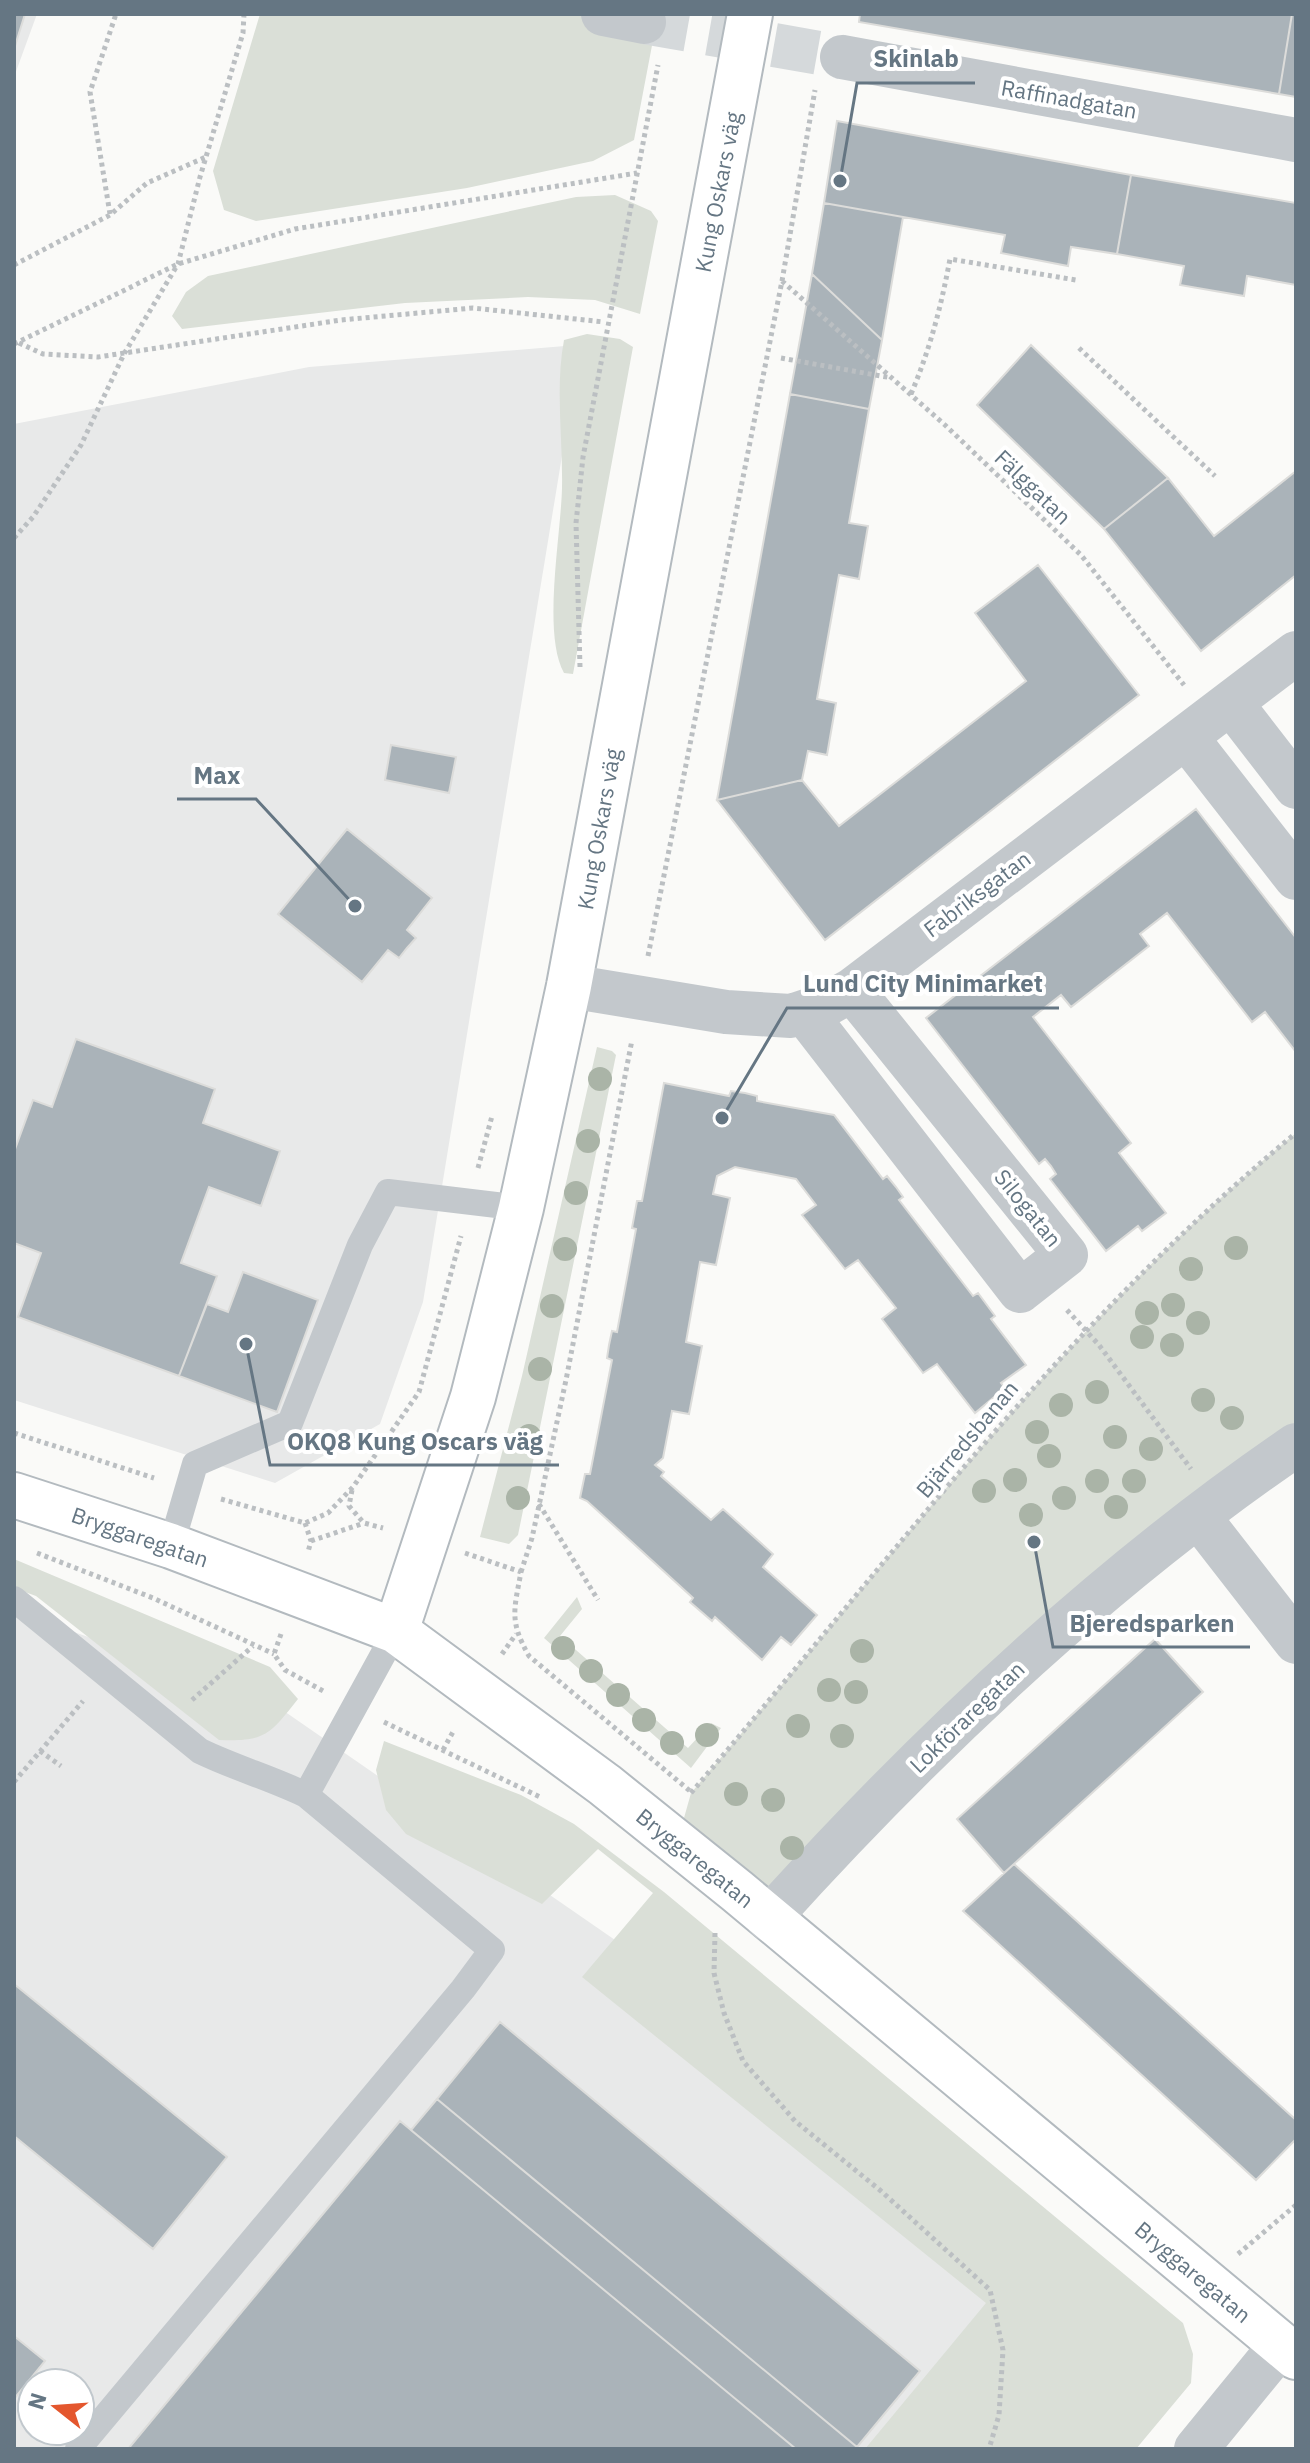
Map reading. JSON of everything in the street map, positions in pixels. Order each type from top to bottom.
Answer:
[{"type":"main road","name":"Kung Oskars väg","points":[[396,1631],[473,1397],[521,1208],[569,986],[750,14]]},
{"type":"main road","name":"Bryggaregatan","points":[[14,1495],[171,1546],[396,1631],[605,1785],[1291,2344]]},
{"type":"street","name":"Raffinadgatan","points":[[829,66],[1296,140]]},
{"type":"street","name":"Fabriksgatan","points":[[569,986],[726,1012],[791,1016],[827,1004],[852,990],[1296,653]]},
{"type":"street","points":[[1209,720],[1296,787]]},
{"type":"street","points":[[1209,720],[1296,878]]},
{"type":"street","name":"Silogatan","points":[[804,1012],[1020,1291],[1066,1255],[852,990]]},
{"type":"street","name":"Lokföraregatan","points":[[768,1919],[959,1722],[1089,1605],[1208,1508],[1296,1445]]},
{"type":"street","points":[[1208,1508],[1296,1642]]},
{"type":"street","points":[[1196,2449],[1291,2344]]},
{"type":"lane","points":[[171,1546],[195,1464],[290,1423],[360,1245],[388,1192],[521,1208]]},
{"type":"lane","points":[[14,1599],[200,1751],[306,1795],[492,1950],[463,1989],[78,2449]]},
{"type":"lane","points":[[306,1795],[396,1631]]},
{"type":"path","points":[[110,215],[90,92],[116,14]]},
{"type":"path","points":[[14,538],[33,517],[81,445],[124,354],[178,264],[243,33],[244,14]]},
{"type":"path","points":[[580,681],[576,523],[583,457],[637,173],[635,31]]},
{"type":"path","points":[[699,1799],[529,1656],[516,1634],[514,1617],[521,1572],[566,1380],[782,281],[829,66]]},
{"type":"path","points":[[14,265],[110,215],[147,183],[207,156]]},
{"type":"path","points":[[16,344],[178,264],[295,229],[637,173]]},
{"type":"path","points":[[911,394],[930,350],[950,259],[1076,280]]},
{"type":"path","name":"Fälggatan","points":[[782,281],[911,394],[1081,555],[1209,720]]},
{"type":"path","points":[[16,344],[43,354],[98,357],[341,320],[473,308],[604,322]]},
{"type":"path","points":[[1079,348],[1215,476]]},
{"type":"path","points":[[781,358],[893,378]]},
{"type":"path","points":[[419,1392],[493,1110]]},
{"type":"path","name":"Bjärredsbanan","points":[[691,1793],[968,1461],[1052,1366],[1188,1228],[1296,1133]]},
{"type":"path","points":[[1099,1345],[1208,1508]]},
{"type":"path","points":[[353,1487],[349,1506],[364,1523],[521,1572]]},
{"type":"path","points":[[538,1503],[598,1600]]},
{"type":"path","points":[[311,1541],[364,1523]]},
{"type":"path","points":[[28,1550],[153,1598],[274,1654]]},
{"type":"path","points":[[168,1722],[253,1646]]},
{"type":"path","points":[[14,1782],[107,1672]]},
{"type":"path","points":[[397,1728],[443,1750]]},
{"type":"path","points":[[40,1751],[61,1766]]},
{"type":"path","points":[[716,1928],[714,1973],[724,2013],[743,2061],[795,2121],[881,2191],[990,2290],[1003,2350],[999,2415],[989,2449]]},
{"type":"path","points":[[1234,2257],[1296,2205]]},
{"type":"shaded area","points":[[14,14],[37,14],[14,77]]},
{"type":"shaded area","points":[[260,14],[658,14],[634,140],[593,161],[467,188],[256,221],[224,210],[213,171]]},
{"type":"shaded area","points":[[615,195],[651,211],[658,221],[640,314],[595,300],[528,297],[405,303],[182,329],[172,316],[186,292],[208,276],[576,197]]},
{"type":"shaded area","points":[[587,334],[620,339],[633,347],[573,674],[564,673],[554,634],[554,584],[562,488],[560,376],[564,340]]},
{"type":"shaded area","points":[[565,346],[572,395],[423,1302],[380,1424],[275,1483],[14,1400],[14,424],[309,367]]},
{"type":"shaded area","points":[[597,1047],[616,1055],[518,1535],[509,1544],[480,1537],[522,1376]]},
{"type":"shaded area","points":[[1296,1133],[1296,1445],[768,1919],[677,1843],[691,1793],[979,1450],[1054,1366],[1211,1207]]},
{"type":"shaded area","points":[[14,1559],[270,1667],[298,1699],[266,1733],[247,1739],[219,1740],[36,1596],[14,1588]]},
{"type":"shaded area","points":[[577,1597],[582,1609],[560,1636],[688,1748],[711,1723],[721,1728],[691,1768],[544,1638]]},
{"type":"shaded area","points":[[14,1611],[268,1700],[900,2137],[1090,2449],[14,2449]]},
{"type":"shaded area","points":[[384,1741],[521,1795],[574,1824],[664,1892],[1183,2323],[1193,2354],[1191,2383],[1136,2449],[865,2449],[986,2303],[582,1977],[653,1893],[598,1849],[542,1904],[406,1834],[386,1810],[376,1770]]},
{"type":"building","points":[[14,14],[25,14],[14,49]]},
{"type":"building","points":[[860,14],[1292,14],[1279,94],[859,22]]},
{"type":"building","points":[[1292,14],[1296,14],[1296,97],[1279,94]]},
{"type":"building","points":[[837,121],[1131,175],[1117,254],[1071,247],[1068,266],[1001,253],[1005,235],[824,203]]},
{"type":"building","points":[[1131,175],[1296,203],[1296,285],[1247,276],[1244,296],[1180,285],[1184,266],[1117,254]]},
{"type":"building","points":[[824,203],[903,217],[882,340],[812,274]]},
{"type":"building","points":[[812,274],[882,340],[869,409],[790,394]]},
{"type":"building","points":[[1031,345],[1168,478],[1104,529],[977,405]]},
{"type":"building","points":[[790,394],[869,409],[849,523],[868,526],[859,579],[839,575],[817,699],[836,703],[827,755],[808,751],[802,780],[717,800]]},
{"type":"building","points":[[1296,471],[1296,575],[1201,651],[1104,529],[1168,478],[1214,536]]},
{"type":"building","points":[[1038,565],[1139,695],[825,940],[717,800],[802,780],[839,826],[1026,681],[975,613]]},
{"type":"building","points":[[391,745],[456,757],[449,793],[385,780]]},
{"type":"building","points":[[1196,809],[1296,938],[1296,1052],[1265,1012],[1252,1022],[1167,913],[1140,934],[1149,946],[1071,1007],[1061,995],[1033,1017],[1131,1143],[1119,1153],[1166,1213],[1142,1231],[1138,1226],[1106,1251],[1050,1179],[1056,1174],[1051,1166],[1045,1159],[1039,1164],[926,1018]]},
{"type":"building","points":[[347,829],[432,898],[407,930],[416,938],[399,958],[388,950],[362,982],[278,914]]},
{"type":"building","points":[[76,1039],[215,1089],[203,1123],[280,1151],[261,1206],[209,1187],[181,1263],[217,1276],[179,1376],[18,1317],[41,1253],[14,1243],[14,1152],[33,1100],[52,1107]]},
{"type":"building","points":[[664,1083],[729,1096],[731,1091],[745,1093],[757,1096],[757,1101],[834,1115],[883,1179],[887,1176],[896,1187],[903,1197],[899,1200],[973,1296],[978,1293],[995,1316],[991,1319],[1026,1365],[1001,1383],[1005,1388],[975,1413],[937,1364],[923,1373],[882,1319],[896,1308],[858,1260],[845,1269],[802,1215],[816,1205],[796,1179],[735,1167],[717,1176],[713,1194],[730,1198],[716,1265],[700,1262],[686,1342],[702,1346],[689,1414],[672,1411],[663,1458],[655,1465],[664,1472],[661,1476],[711,1520],[723,1509],[773,1554],[763,1567],[817,1615],[791,1645],[781,1637],[762,1660],[715,1617],[712,1621],[690,1602],[693,1598],[580,1498],[585,1474],[590,1474],[612,1360],[607,1358],[609,1345],[612,1331],[617,1332],[636,1229],[632,1228],[637,1201],[642,1201]]},
{"type":"building","points":[[243,1272],[318,1300],[277,1412],[179,1376],[207,1304],[228,1312]]},
{"type":"building","points":[[1155,1639],[1203,1692],[1004,1873],[957,1819]]},
{"type":"building","points":[[1014,1864],[1296,2120],[1296,2139],[1256,2180],[963,1911]]},
{"type":"building","points":[[14,1984],[227,2157],[153,2249],[14,2136]]},
{"type":"building","points":[[500,2022],[920,2371],[857,2447],[437,2099]]},
{"type":"building","points":[[437,2099],[857,2447],[796,2449],[411,2130]]},
{"type":"building","points":[[400,2121],[411,2130],[796,2449],[128,2449]]},
{"type":"building","points":[[14,2336],[45,2361],[40,2367],[16,2367],[14,2399]]},
{"type":"tunnel","points":[[644,22],[842,57]]},
{"type":"place","name":"Skinlab","points":[[840,181]]},
{"type":"place","name":"Max","points":[[355,906]]},
{"type":"place","name":"Lund City Minimarket","points":[[722,1118]]},
{"type":"place","name":"OKQ8 Kung Oscars väg","points":[[246,1344]]},
{"type":"place","name":"Bjeredsparken","points":[[1034,1542]]}]
